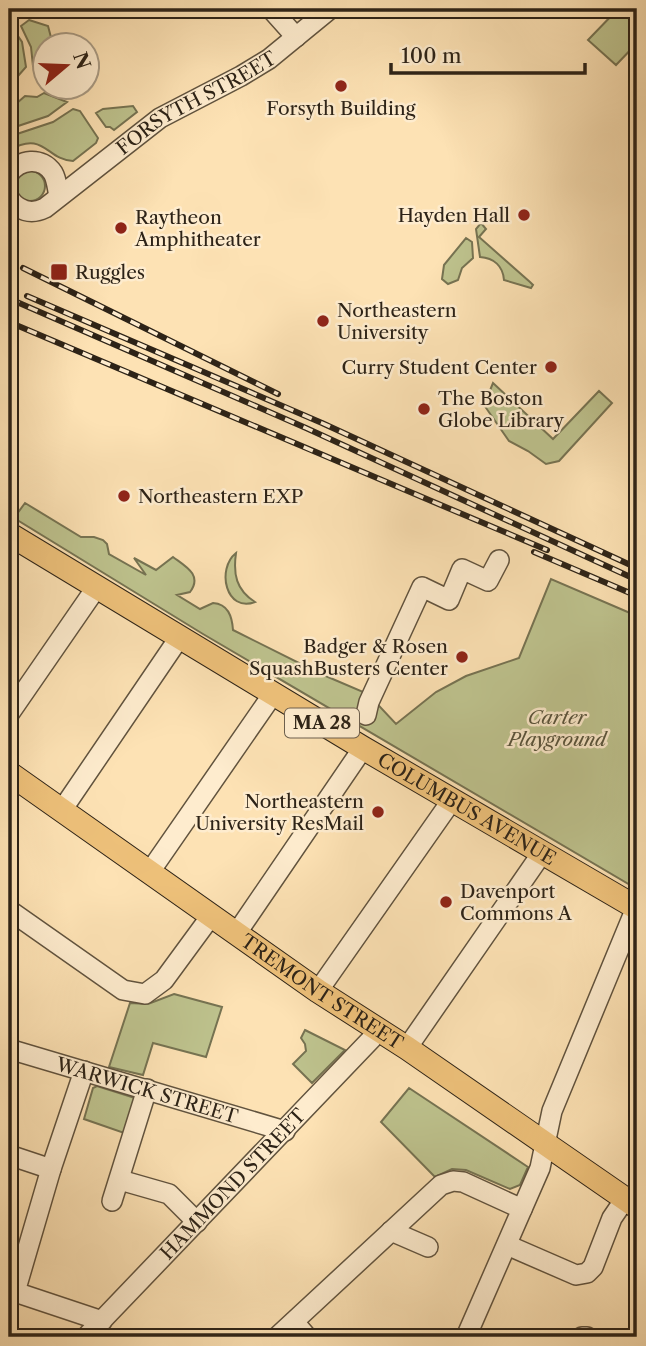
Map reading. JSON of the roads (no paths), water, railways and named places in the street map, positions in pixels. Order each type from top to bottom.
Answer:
[{"type":"main road","name":"COLUMBUS AVENUE","points":[[9,534],[363,748],[637,908]]},
{"type":"main road","name":"TREMONT STREET","points":[[9,773],[318,991],[407,1048],[631,1203]]},
{"type":"street","points":[[271,9],[296,37]]},
{"type":"street","name":"FORSYTH STREET","points":[[9,198],[20,209],[34,212],[45,208],[160,118],[269,59],[330,9]]},
{"type":"street","points":[[9,174],[13,168],[24,162],[40,163],[53,173],[59,196]]},
{"type":"street","points":[[366,715],[369,702],[422,587],[449,600],[462,569],[488,581],[499,560]]},
{"type":"street","points":[[9,714],[96,588]]},
{"type":"street","points":[[62,810],[179,638]]},
{"type":"street","points":[[149,873],[273,694]]},
{"type":"street","points":[[236,934],[363,748]]},
{"type":"street","points":[[318,991],[452,800]]},
{"type":"street","points":[[407,1048],[542,853]]},
{"type":"street","points":[[466,1337],[540,1168],[552,1111],[637,908]]},
{"type":"street","points":[[9,910],[123,990],[145,994],[164,980],[211,916]]},
{"type":"street","name":"HAMMOND STREET","points":[[86,1337],[380,1030]]},
{"type":"street","name":"WARWICK STREET","points":[[9,1049],[285,1131]]},
{"type":"street","points":[[84,1071],[51,1168],[15,1292],[102,1321]]},
{"type":"street","points":[[112,1201],[147,1089]]},
{"type":"street","points":[[9,1155],[51,1168]]},
{"type":"street","points":[[120,1180],[169,1194],[198,1222]]},
{"type":"street","points":[[277,1337],[438,1187],[453,1181],[471,1185],[522,1209]]},
{"type":"street","points":[[507,1245],[576,1275],[587,1273],[593,1267],[612,1218],[631,1203]]},
{"type":"street","points":[[391,1231],[428,1247]]},
{"type":"street","points":[[293,1322],[307,1337]]},
{"type":"railway","points":[[23,268],[278,394]]},
{"type":"railway","points":[[27,296],[322,423],[637,568]]},
{"type":"railway","points":[[10,299],[306,428],[637,580]]},
{"type":"railway","points":[[9,322],[547,550]]},
{"type":"railway","points":[[534,552],[637,596]]},
{"type":"place","name":"Forsyth Building","points":[[341,86]]},
{"type":"place","name":"Hayden Hall","points":[[524,215]]},
{"type":"place","name":"Raytheon Amphitheater","points":[[121,228]]},
{"type":"place","name":"Ruggles","points":[[59,272]]},
{"type":"place","name":"Northeastern University","points":[[323,321]]},
{"type":"place","name":"Curry Student Center","points":[[551,367]]},
{"type":"place","name":"The Boston Globe Library","points":[[424,409]]},
{"type":"place","name":"Northeastern EXP","points":[[124,496]]},
{"type":"place","name":"Badger & Rosen SquashBusters Center","points":[[462,657]]},
{"type":"place","name":"Northeastern University ResMail","points":[[378,812]]},
{"type":"place","name":"Davenport Commons A","points":[[446,902]]},
{"type":"park label","name":"Carter Playground","points":[[557,728]]}]
